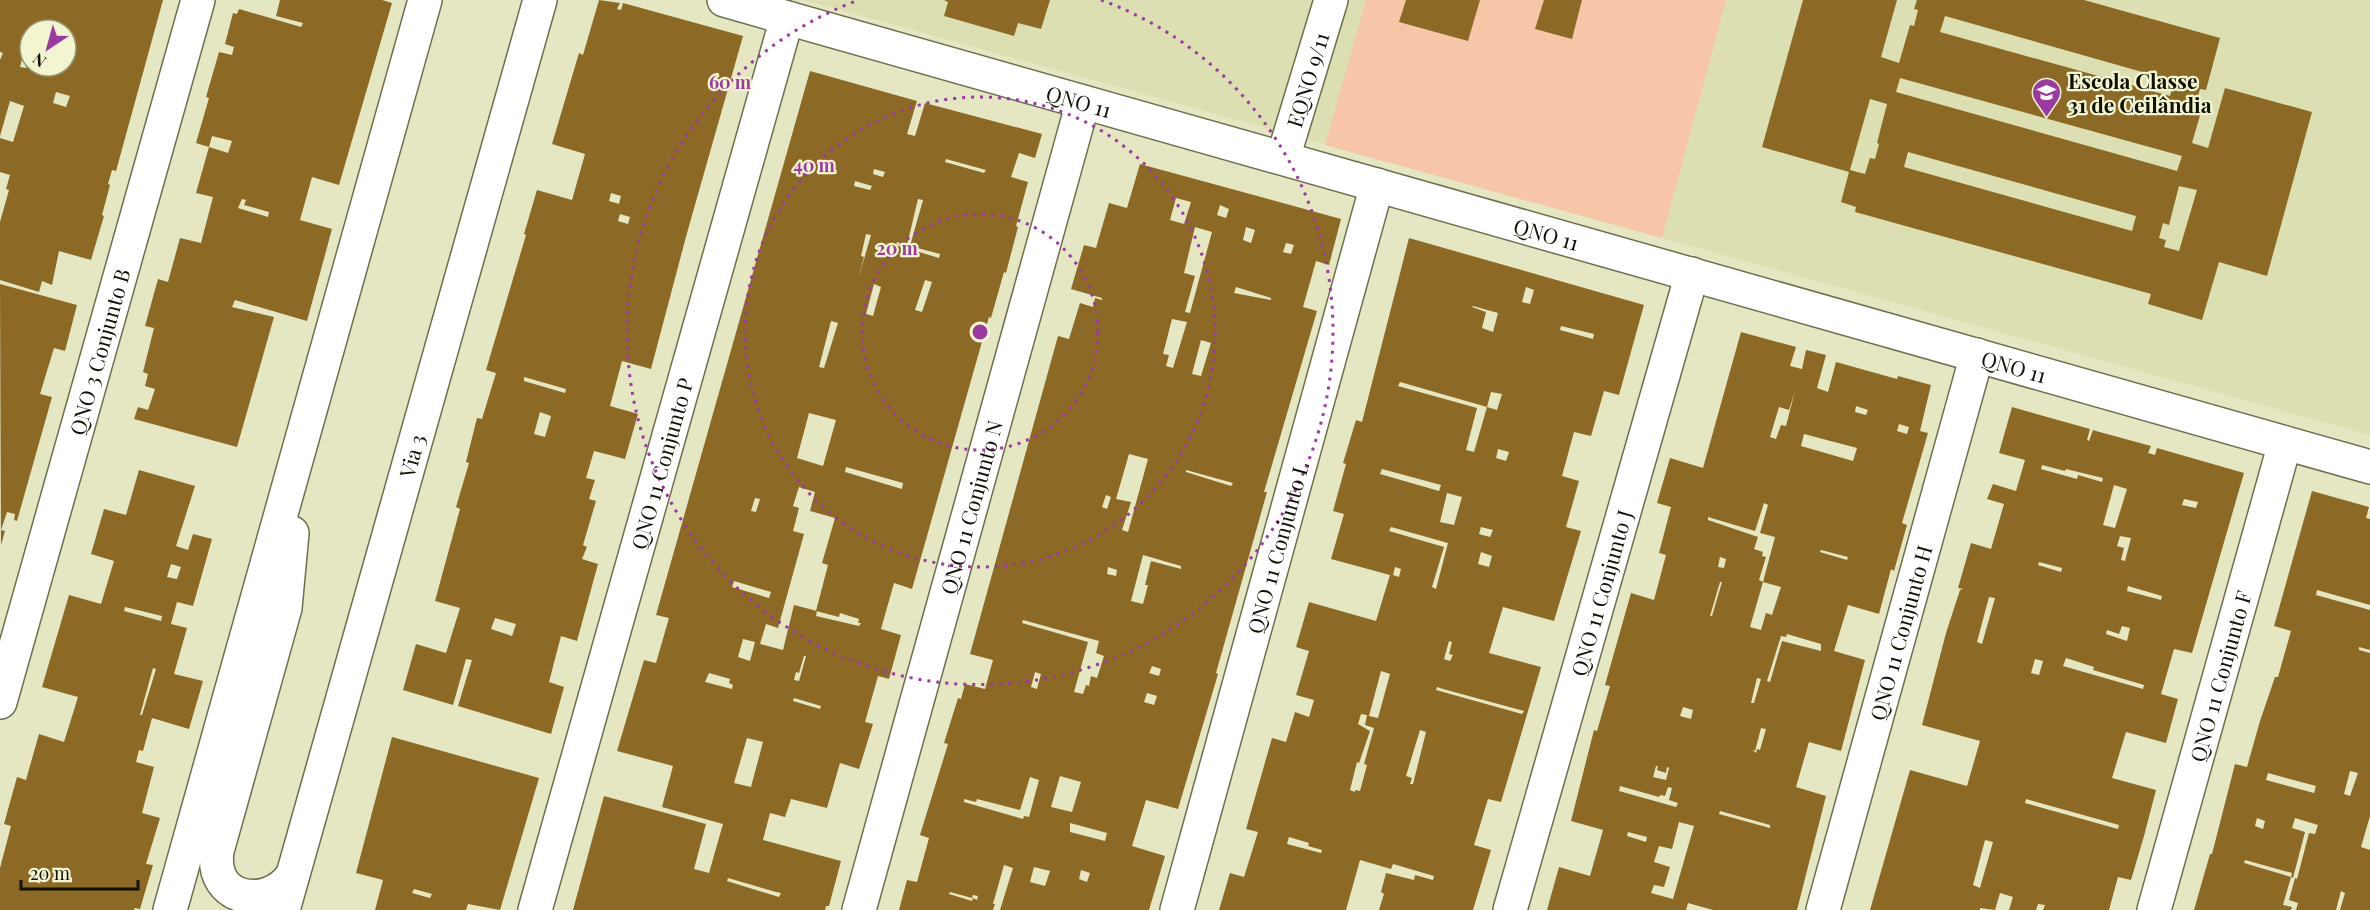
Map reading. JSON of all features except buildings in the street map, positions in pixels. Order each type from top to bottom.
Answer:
[{"type":"street","name":"QNO 3 Conjunto B","points":[[0,702],[198,0]]},
{"type":"street","points":[[170,910],[425,0]]},
{"type":"street","name":"Via 3","points":[[283,910],[540,0]]},
{"type":"street","name":"QNO 11","points":[[724,0],[2370,467]]},
{"type":"street","name":"EQNO 9/11","points":[[1283,158],[1331,0]]},
{"type":"street","name":"QNO 11 Conjunto P","points":[[535,910],[788,18]]},
{"type":"street","name":"QNO 11 Conjunto N","points":[[859,910],[1083,102]]},
{"type":"street","name":"QNO 11 Conjunto L","points":[[1177,910],[1377,185]]},
{"type":"street","name":"QNO 11 Conjunto J","points":[[1510,910],[1692,274]]},
{"type":"street","name":"QNO 11 Conjunto H","points":[[1823,910],[1977,355]]},
{"type":"street","name":"QNO 11 Conjunto F","points":[[2154,910],[2285,442]]},
{"type":"street","points":[[292,876],[286,888],[276,897],[263,902],[249,902],[236,898],[226,889],[218,877],[216,864],[217,851],[285,608],[301,444]]},
{"type":"shaded area","points":[[805,0],[2370,0],[2370,435],[1662,238]]},
{"type":"shaded area","points":[[1366,0],[1726,0],[1662,238],[1325,145]]},
{"type":"place","name":"Escola Classe 31 de Ceilândia","points":[[2047,118]]}]
